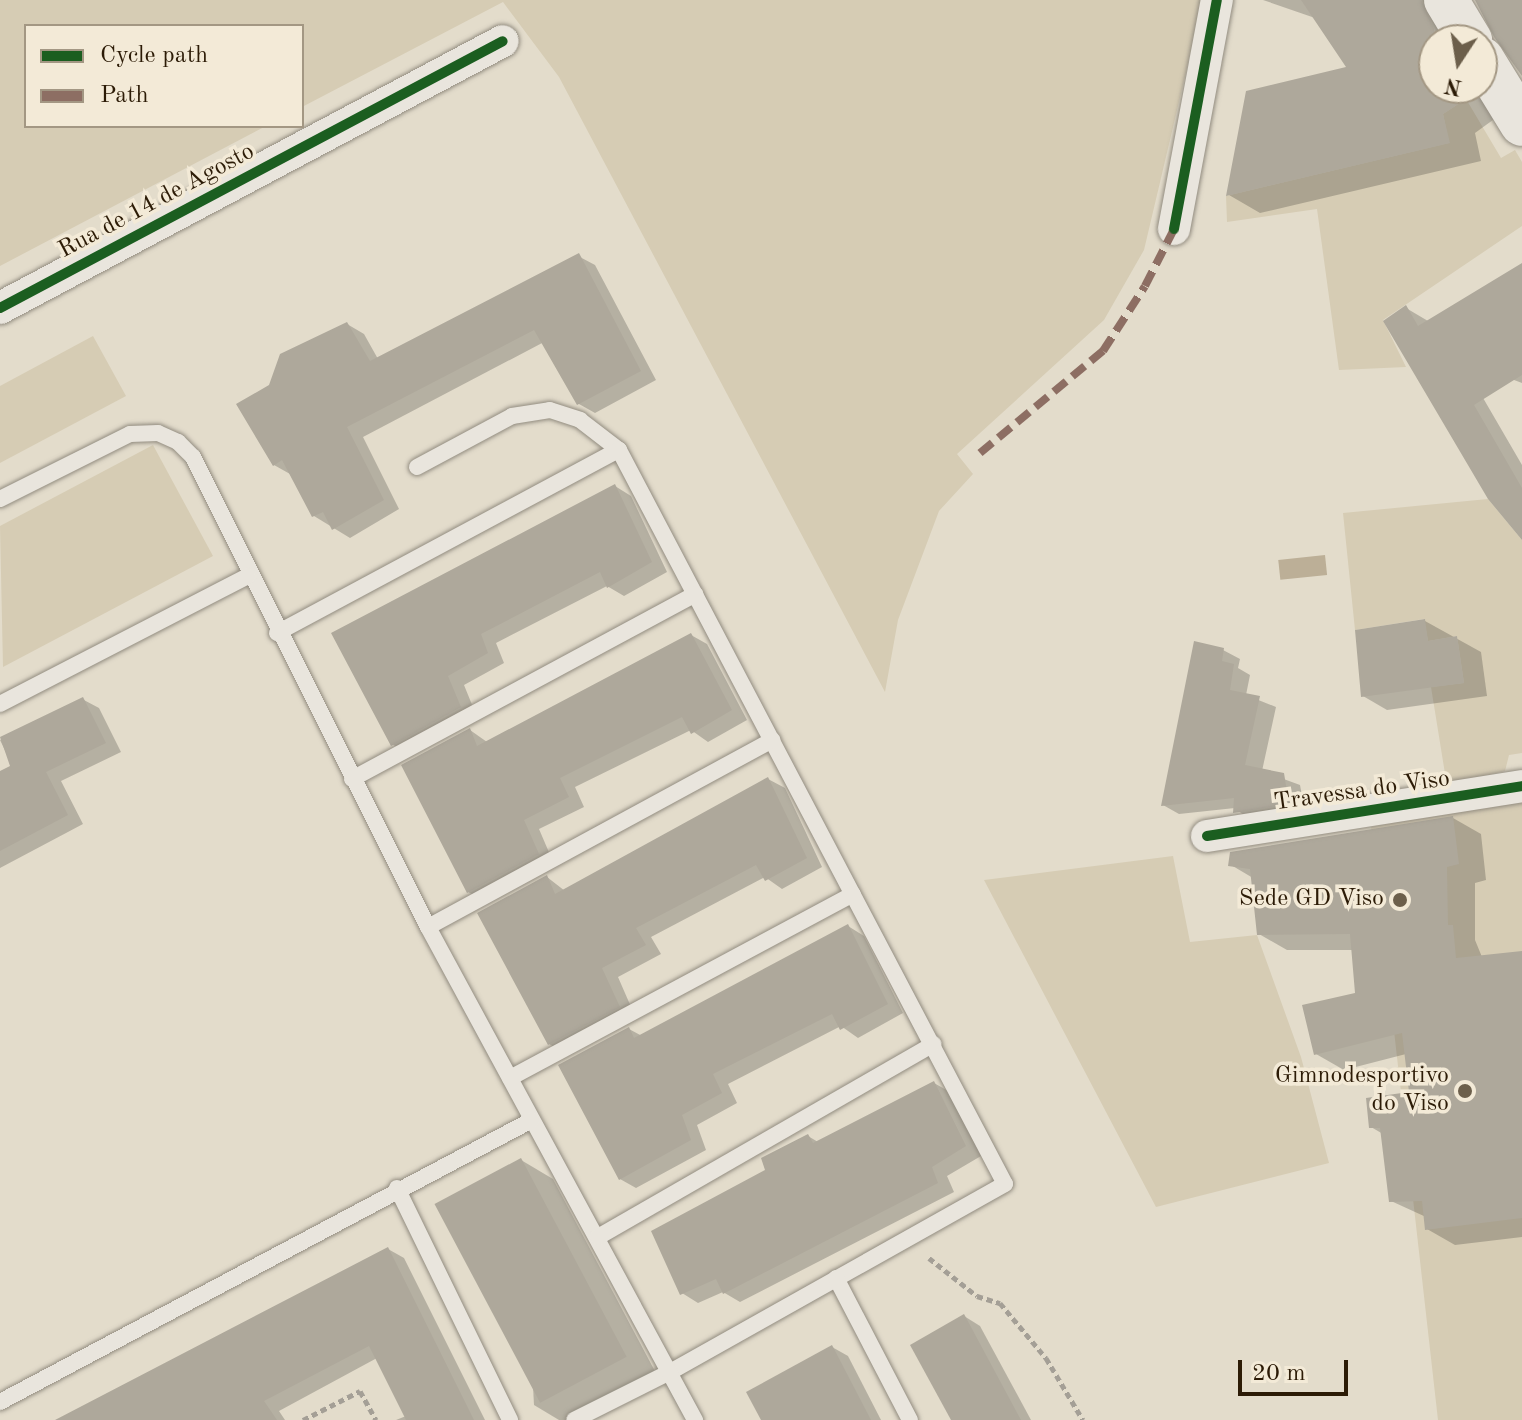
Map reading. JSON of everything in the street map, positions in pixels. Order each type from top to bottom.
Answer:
[{"type":"street","points":[[1174,229],[1217,0]]},
{"type":"street","points":[[1446,0],[1460,24]]},
{"type":"street","name":"Rua de 14 de Agosto","points":[[0,308],[503,41]]},
{"type":"street","points":[[1498,85],[1522,124]]},
{"type":"street","name":"Travessa do Viso","points":[[1207,836],[1388,811],[1522,786]]},
{"type":"lane","points":[[417,467],[512,416],[550,410],[591,426],[619,450],[1005,1184],[670,1372],[574,1420]]},
{"type":"lane","points":[[0,499],[110,441],[158,433],[178,442],[193,457],[248,576],[428,927],[695,1420]]},
{"type":"lane","points":[[277,633],[619,450]]},
{"type":"lane","points":[[0,704],[248,576]]},
{"type":"lane","points":[[352,779],[695,594]]},
{"type":"lane","points":[[428,927],[772,740]]},
{"type":"lane","points":[[510,1078],[853,894]]},
{"type":"lane","points":[[598,1237],[934,1044]]},
{"type":"lane","points":[[0,1402],[397,1188],[532,1120]]},
{"type":"lane","points":[[397,1188],[510,1420]]},
{"type":"lane","points":[[836,1278],[910,1420]]},
{"type":"path","points":[[890,1248],[934,1260],[977,1296],[1000,1303],[1046,1358],[1083,1420]]},
{"type":"path","points":[[303,1420],[360,1391],[376,1420]]},
{"type":"shaded area","points":[[0,0],[1203,0],[1144,250],[1104,320],[957,454],[973,474],[939,511],[898,620],[885,692],[559,77],[503,2],[304,106],[304,24],[24,24],[24,128],[262,128],[0,266]]},
{"type":"shaded area","points":[[1458,104],[1469,104],[1501,158],[1515,150],[1522,162],[1522,226],[1383,320],[1406,367],[1339,370],[1317,209],[1227,222],[1226,196],[1449,143],[1443,114]]},
{"type":"shaded area","points":[[93,336],[126,396],[0,463],[0,386]]},
{"type":"shaded area","points":[[153,445],[213,556],[3,667],[0,526]]},
{"type":"shaded area","points":[[1488,499],[1522,540],[1522,753],[1509,755],[1505,771],[1447,786],[1431,687],[1464,683],[1457,636],[1428,641],[1424,619],[1355,630],[1343,513]]},
{"type":"shaded area","points":[[1325,555],[1327,575],[1280,580],[1278,560]]},
{"type":"shaded area","points":[[1522,786],[1522,1420],[1438,1420],[1371,827],[1452,811]]},
{"type":"shaded area","points":[[1173,856],[1190,942],[1257,935],[1301,1057],[1329,1163],[1156,1207],[984,880]]},
{"type":"building","points":[[1301,0],[1421,0],[1432,24],[1418,24],[1418,104],[1458,104],[1443,114],[1450,143],[1226,196],[1246,91],[1346,67]]},
{"type":"building","points":[[1475,0],[1522,0],[1522,76],[1498,43],[1498,24],[1487,24]]},
{"type":"building","points":[[579,253],[641,371],[577,405],[534,330],[347,427],[384,500],[332,530],[323,512],[312,517],[282,460],[273,466],[236,404],[269,385],[280,354],[347,322],[370,361]]},
{"type":"building","points":[[1522,263],[1522,375],[1474,405],[1522,488],[1522,540],[1488,499],[1383,321],[1406,305],[1418,326]]},
{"type":"building","points":[[615,484],[652,562],[607,588],[600,572],[481,634],[488,653],[448,676],[461,707],[391,746],[331,633]]},
{"type":"building","points":[[1425,619],[1428,641],[1457,636],[1464,683],[1361,697],[1355,630]]},
{"type":"building","points":[[691,633],[732,710],[691,734],[682,717],[560,778],[569,797],[524,820],[539,854],[467,893],[401,765],[470,728],[477,746]]},
{"type":"building","points":[[1194,641],[1224,648],[1222,661],[1234,664],[1230,690],[1260,696],[1245,765],[1284,773],[1289,804],[1233,813],[1234,798],[1161,806]]},
{"type":"building","points":[[83,697],[106,743],[46,772],[68,815],[0,851],[0,771],[10,766],[0,737]]},
{"type":"building","points":[[768,777],[807,858],[765,881],[756,865],[636,928],[646,945],[602,968],[620,1007],[548,1045],[477,913],[547,875],[555,894]]},
{"type":"building","points":[[1453,816],[1459,864],[1447,867],[1448,925],[1453,925],[1456,958],[1522,951],[1522,1218],[1425,1230],[1422,1201],[1389,1202],[1380,1128],[1369,1128],[1366,1098],[1409,1092],[1402,1033],[1314,1055],[1302,1005],[1355,993],[1350,934],[1257,935],[1250,869],[1228,866],[1230,852]]},
{"type":"building","points":[[848,924],[888,1004],[840,1030],[832,1014],[713,1074],[722,1093],[682,1115],[691,1140],[619,1180],[558,1065],[629,1027],[634,1038]]},
{"type":"building","points":[[934,1081],[966,1146],[932,1167],[938,1183],[723,1294],[716,1279],[680,1295],[651,1231],[765,1170],[761,1158],[808,1134],[813,1143]]},
{"type":"building","points":[[521,1158],[627,1357],[540,1403],[434,1204]]},
{"type":"building","points":[[388,1247],[474,1420],[406,1420],[369,1346],[264,1401],[277,1420],[55,1420]]},
{"type":"building","points":[[964,1314],[1021,1420],[951,1420],[910,1345]]},
{"type":"building","points":[[832,1345],[871,1420],[761,1420],[746,1392]]},
{"type":"marked path","points":[[980,453],[1103,351],[1145,286],[1174,229]]},
{"type":"cycle path","points":[[1174,229],[1217,0]]},
{"type":"cycle path","points":[[0,308],[503,41]]},
{"type":"cycle path","points":[[1207,836],[1522,786]]},
{"type":"place","name":"Sede GD Viso","points":[[1400,900]]},
{"type":"place","name":"Gimnodesportivo do Viso","points":[[1465,1091]]}]
